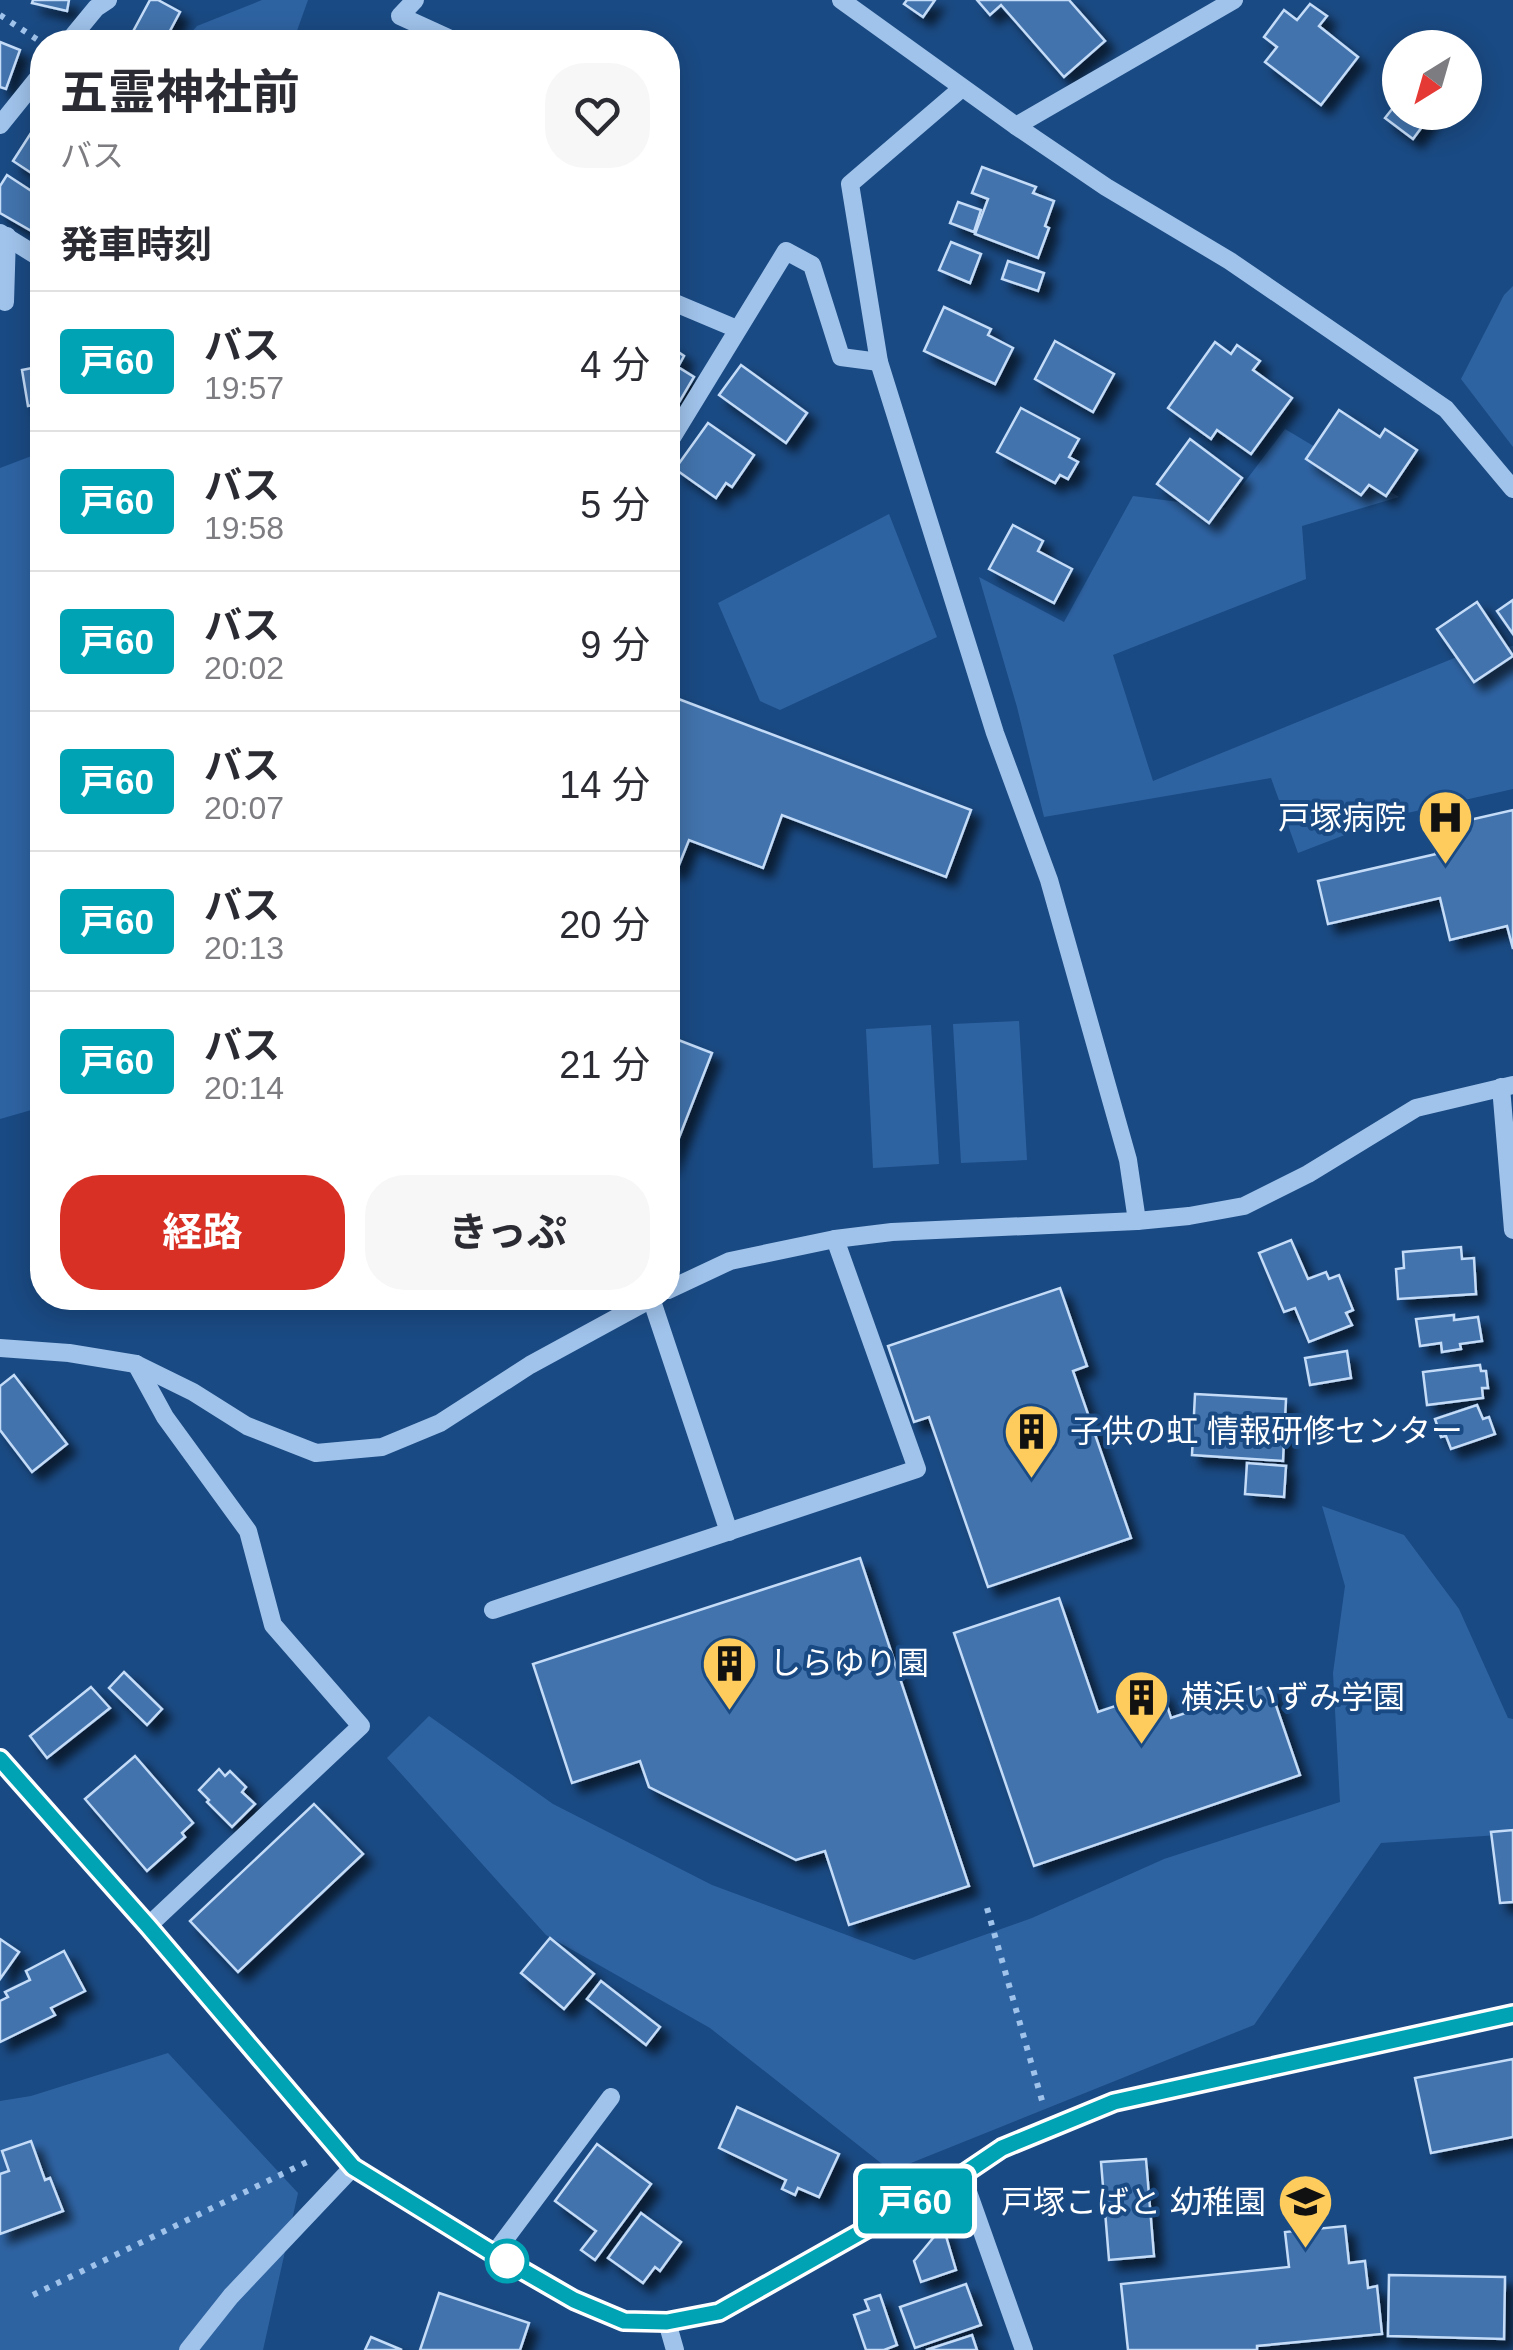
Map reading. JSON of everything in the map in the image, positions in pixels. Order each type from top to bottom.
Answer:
[{"type":"street","points":[[78,30],[108,0]]},
{"type":"street","points":[[415,0],[400,16],[431,30]]},
{"type":"street","points":[[841,0],[1016,126],[1230,261],[1446,409],[1513,489]]},
{"type":"street","points":[[1016,126],[1234,0]]},
{"type":"street","points":[[0,126],[30,88]]},
{"type":"street","points":[[962,88],[850,184],[878,362],[995,733],[1048,880],[1128,1160],[1137,1221]]},
{"type":"street","points":[[4,234],[30,251]]},
{"type":"street","points":[[4,234],[5,302]]},
{"type":"street","points":[[680,424],[786,251],[812,266],[840,357],[878,362]]},
{"type":"street","points":[[680,305],[737,329]]},
{"type":"street","points":[[680,1284],[730,1261],[835,1239],[892,1232],[1137,1221],[1244,1206],[1308,1174],[1416,1108],[1507,1086],[1513,1230]]},
{"type":"street","points":[[494,1610],[918,1469],[835,1239]]},
{"type":"street","points":[[0,1348],[69,1353],[136,1364],[193,1392],[246,1426],[316,1452],[382,1447],[440,1423],[530,1365],[630,1310]]},
{"type":"street","points":[[656,1310],[728,1532]]},
{"type":"street","points":[[136,1364],[165,1417],[248,1531],[273,1625],[360,1726],[148,1926]]},
{"type":"street","points":[[0,1760],[148,1926],[353,2167],[574,2300],[624,2321],[667,2322],[719,2312],[962,2175],[1002,2148],[1114,2102],[1513,2014]]},
{"type":"street","points":[[494,2254],[611,2097]]},
{"type":"street","points":[[188,2350],[231,2296],[353,2167]]},
{"type":"street","points":[[962,2175],[1024,2350]]},
{"type":"street","points":[[667,2322],[675,2350]]},
{"type":"path","points":[[0,15],[30,35]]},
{"type":"path","points":[[987,1908],[1050,2129]]},
{"type":"path","points":[[33,2294],[336,2148]]},
{"type":"shaded area","points":[[262,0],[308,0],[297,30],[194,30]]},
{"type":"shaded area","points":[[1513,286],[1513,447],[1461,379],[1504,295]]},
{"type":"shaded area","points":[[1285,429],[1399,497],[1302,526],[1306,579],[1113,655],[1153,781],[1469,652],[1513,646],[1513,789],[1394,816],[1298,853],[1271,778],[1044,817],[979,577],[1064,622],[1133,496],[1225,508]]},
{"type":"shaded area","points":[[30,457],[30,1110],[0,1119],[0,468]]},
{"type":"shaded area","points":[[889,514],[937,637],[780,710],[760,701],[718,603]]},
{"type":"shaded area","points":[[1019,1021],[1027,1160],[961,1163],[953,1024]]},
{"type":"shaded area","points":[[931,1025],[939,1164],[873,1168],[866,1029]]},
{"type":"shaded area","points":[[1322,1506],[1404,1535],[1459,1609],[1508,1718],[1513,1719],[1513,1834],[1381,1843],[1254,2025],[891,2171],[710,2028],[546,1935],[387,1758],[429,1716],[553,1804],[712,1885],[914,1960],[1032,1918],[1164,1859],[1340,1802],[1333,1673],[1345,1586]]},
{"type":"shaded area","points":[[168,2053],[298,2193],[263,2350],[0,2350],[0,2101],[31,2096]]},
{"type":"building","points":[[69,0],[67,11],[32,3]]},
{"type":"building","points":[[150,0],[180,12],[170,30],[134,30]]},
{"type":"building","points":[[907,0],[935,0],[923,17],[904,4]]},
{"type":"building","points":[[977,0],[1069,0],[1105,41],[1064,77],[1001,5],[990,15]]},
{"type":"building","points":[[1310,4],[1327,16],[1319,26],[1358,57],[1321,105],[1265,62],[1277,47],[1264,37],[1284,10],[1297,20]]},
{"type":"building","points":[[0,42],[20,50],[6,89],[0,87]]},
{"type":"building","points":[[1401,130],[1420,130],[1413,139]]},
{"type":"building","points":[[30,135],[30,172],[13,161]]},
{"type":"building","points":[[982,167],[1036,187],[1033,193],[1054,201],[1038,258],[975,234],[988,199],[972,193]]},
{"type":"building","points":[[7,175],[30,190],[30,230],[0,213],[0,186]]},
{"type":"building","points":[[958,202],[981,210],[974,232],[950,223]]},
{"type":"building","points":[[951,242],[981,254],[970,283],[939,270]]},
{"type":"building","points":[[1008,261],[1044,273],[1038,291],[1002,279]]},
{"type":"building","points":[[944,307],[991,329],[988,335],[1013,348],[995,384],[924,351]]},
{"type":"building","points":[[1055,341],[1114,374],[1093,412],[1035,379]]},
{"type":"building","points":[[1215,342],[1231,354],[1237,345],[1260,361],[1253,370],[1292,398],[1251,454],[1217,430],[1211,439],[1168,408]]},
{"type":"building","points":[[741,365],[807,413],[786,443],[719,395]]},
{"type":"building","points":[[30,368],[28,406],[22,370]]},
{"type":"building","points":[[680,368],[694,377],[680,401]]},
{"type":"building","points":[[1021,408],[1079,439],[1069,457],[1078,462],[1068,479],[1060,475],[1055,483],[997,452]]},
{"type":"building","points":[[1339,410],[1380,437],[1385,429],[1417,450],[1386,496],[1369,485],[1361,495],[1306,459]]},
{"type":"building","points":[[708,423],[754,455],[732,487],[726,483],[716,498],[680,473],[680,462]]},
{"type":"building","points":[[1190,439],[1242,478],[1209,523],[1157,484]]},
{"type":"building","points":[[1013,525],[1043,541],[1038,551],[1072,569],[1054,603],[989,569]]},
{"type":"building","points":[[1513,600],[1513,634],[1497,611]]},
{"type":"building","points":[[1477,602],[1513,656],[1474,682],[1437,629]]},
{"type":"building","points":[[680,700],[971,810],[946,877],[782,815],[763,868],[689,840],[680,862]]},
{"type":"building","name":"戸塚病院","points":[[1513,810],[1513,949],[1507,926],[1450,940],[1440,898],[1328,924],[1318,881],[1436,854],[1430,829]]},
{"type":"building","points":[[680,1041],[712,1053],[680,1135]]},
{"type":"building","points":[[1291,1240],[1308,1279],[1326,1272],[1329,1279],[1339,1275],[1353,1310],[1346,1313],[1352,1325],[1309,1342],[1295,1308],[1284,1312],[1259,1253]]},
{"type":"building","points":[[1461,1247],[1462,1259],[1474,1258],[1476,1294],[1398,1299],[1396,1269],[1404,1268],[1403,1252]]},
{"type":"building","name":"子供の虹 情報研修センター","points":[[1060,1288],[1087,1366],[1073,1371],[1131,1538],[988,1587],[929,1417],[914,1422],[888,1346]]},
{"type":"building","points":[[1454,1315],[1454,1320],[1478,1317],[1482,1341],[1442,1352],[1441,1343],[1420,1346],[1416,1319]]},
{"type":"building","points":[[1347,1351],[1351,1378],[1310,1385],[1305,1358]]},
{"type":"building","points":[[1480,1365],[1481,1371],[1486,1371],[1488,1388],[1482,1388],[1483,1398],[1427,1405],[1423,1372]]},
{"type":"building","points":[[14,1375],[67,1444],[32,1472],[0,1430],[0,1386]]},
{"type":"building","points":[[1195,1394],[1286,1399],[1283,1461],[1192,1455]]},
{"type":"building","points":[[1477,1405],[1483,1419],[1489,1417],[1495,1434],[1451,1449],[1446,1436],[1441,1437],[1435,1419]]},
{"type":"building","points":[[1247,1463],[1286,1466],[1284,1497],[1245,1494]]},
{"type":"building","name":"しらゆり園","points":[[860,1558],[969,1886],[849,1925],[825,1851],[796,1860],[649,1787],[640,1761],[572,1783],[533,1664]]},
{"type":"building","name":"横浜いずみ学園","points":[[1059,1598],[1098,1712],[1162,1690],[1171,1718],[1269,1685],[1300,1775],[1034,1866],[954,1633]]},
{"type":"building","points":[[124,1672],[162,1709],[147,1725],[109,1688]]},
{"type":"building","points":[[91,1687],[110,1708],[47,1758],[30,1736]]},
{"type":"building","points":[[135,1756],[193,1823],[182,1833],[185,1837],[147,1871],[85,1799]]},
{"type":"building","points":[[219,1769],[225,1776],[230,1771],[246,1787],[242,1792],[255,1804],[232,1827],[199,1790]]},
{"type":"building","points":[[314,1804],[363,1854],[238,1972],[190,1921]]},
{"type":"building","points":[[1513,1830],[1513,1902],[1500,1903],[1491,1832]]},
{"type":"building","points":[[550,1938],[594,1974],[564,2009],[521,1973]]},
{"type":"building","points":[[0,1939],[19,1952],[0,1979]]},
{"type":"building","points":[[64,1951],[85,1991],[51,2008],[55,2015],[0,2042],[0,2001],[8,1997],[5,1992],[30,1980],[26,1971]]},
{"type":"building","points":[[601,1981],[660,2027],[646,2045],[587,1999]]},
{"type":"building","points":[[1513,2059],[1513,2137],[1431,2153],[1415,2078]]},
{"type":"building","points":[[737,2107],[839,2154],[819,2197],[798,2188],[795,2195],[782,2189],[786,2180],[719,2148]]},
{"type":"building","points":[[31,2141],[45,2180],[50,2178],[63,2211],[0,2234],[0,2174],[9,2171],[2,2151]]},
{"type":"building","points":[[597,2144],[651,2184],[595,2260],[581,2250],[596,2231],[555,2201]]},
{"type":"building","points":[[1146,2159],[1154,2256],[1109,2260],[1101,2162]]},
{"type":"building","points":[[641,2213],[681,2242],[660,2271],[655,2267],[643,2283],[608,2258]]},
{"type":"building","points":[[943,2226],[956,2270],[921,2282],[914,2261]]},
{"type":"building","points":[[1345,2226],[1349,2263],[1365,2261],[1368,2288],[1377,2286],[1382,2334],[1257,2346],[1257,2350],[1128,2350],[1121,2284],[1289,2267],[1285,2232]]},
{"type":"building","points":[[1389,2275],[1505,2277],[1504,2339],[1388,2336]]},
{"type":"building","points":[[966,2284],[981,2325],[915,2348],[900,2307]]},
{"type":"building","points":[[439,2293],[529,2323],[520,2350],[420,2350]]},
{"type":"building","points":[[880,2295],[897,2345],[866,2350],[854,2315],[869,2310],[865,2300]]},
{"type":"building","points":[[972,2335],[977,2350],[926,2350]]},
{"type":"building","points":[[371,2337],[402,2350],[365,2350]]},
{"type":"bus line","name":"戸60","points":[[0,1759],[353,2167],[574,2300],[624,2321],[667,2322],[719,2312],[962,2175],[1002,2148],[1114,2102],[1513,2014]]},
{"type":"place","name":"戸塚病院","points":[[1445,867]]},
{"type":"place","name":"子供の虹 情報研修センター","points":[[1031,1480]]},
{"type":"place","name":"しらゆり園","points":[[730,1712]]},
{"type":"place","name":"横浜いずみ学園","points":[[1142,1746]]},
{"type":"place","name":"戸塚こばと 幼稚園","points":[[1305,2251]]}]
